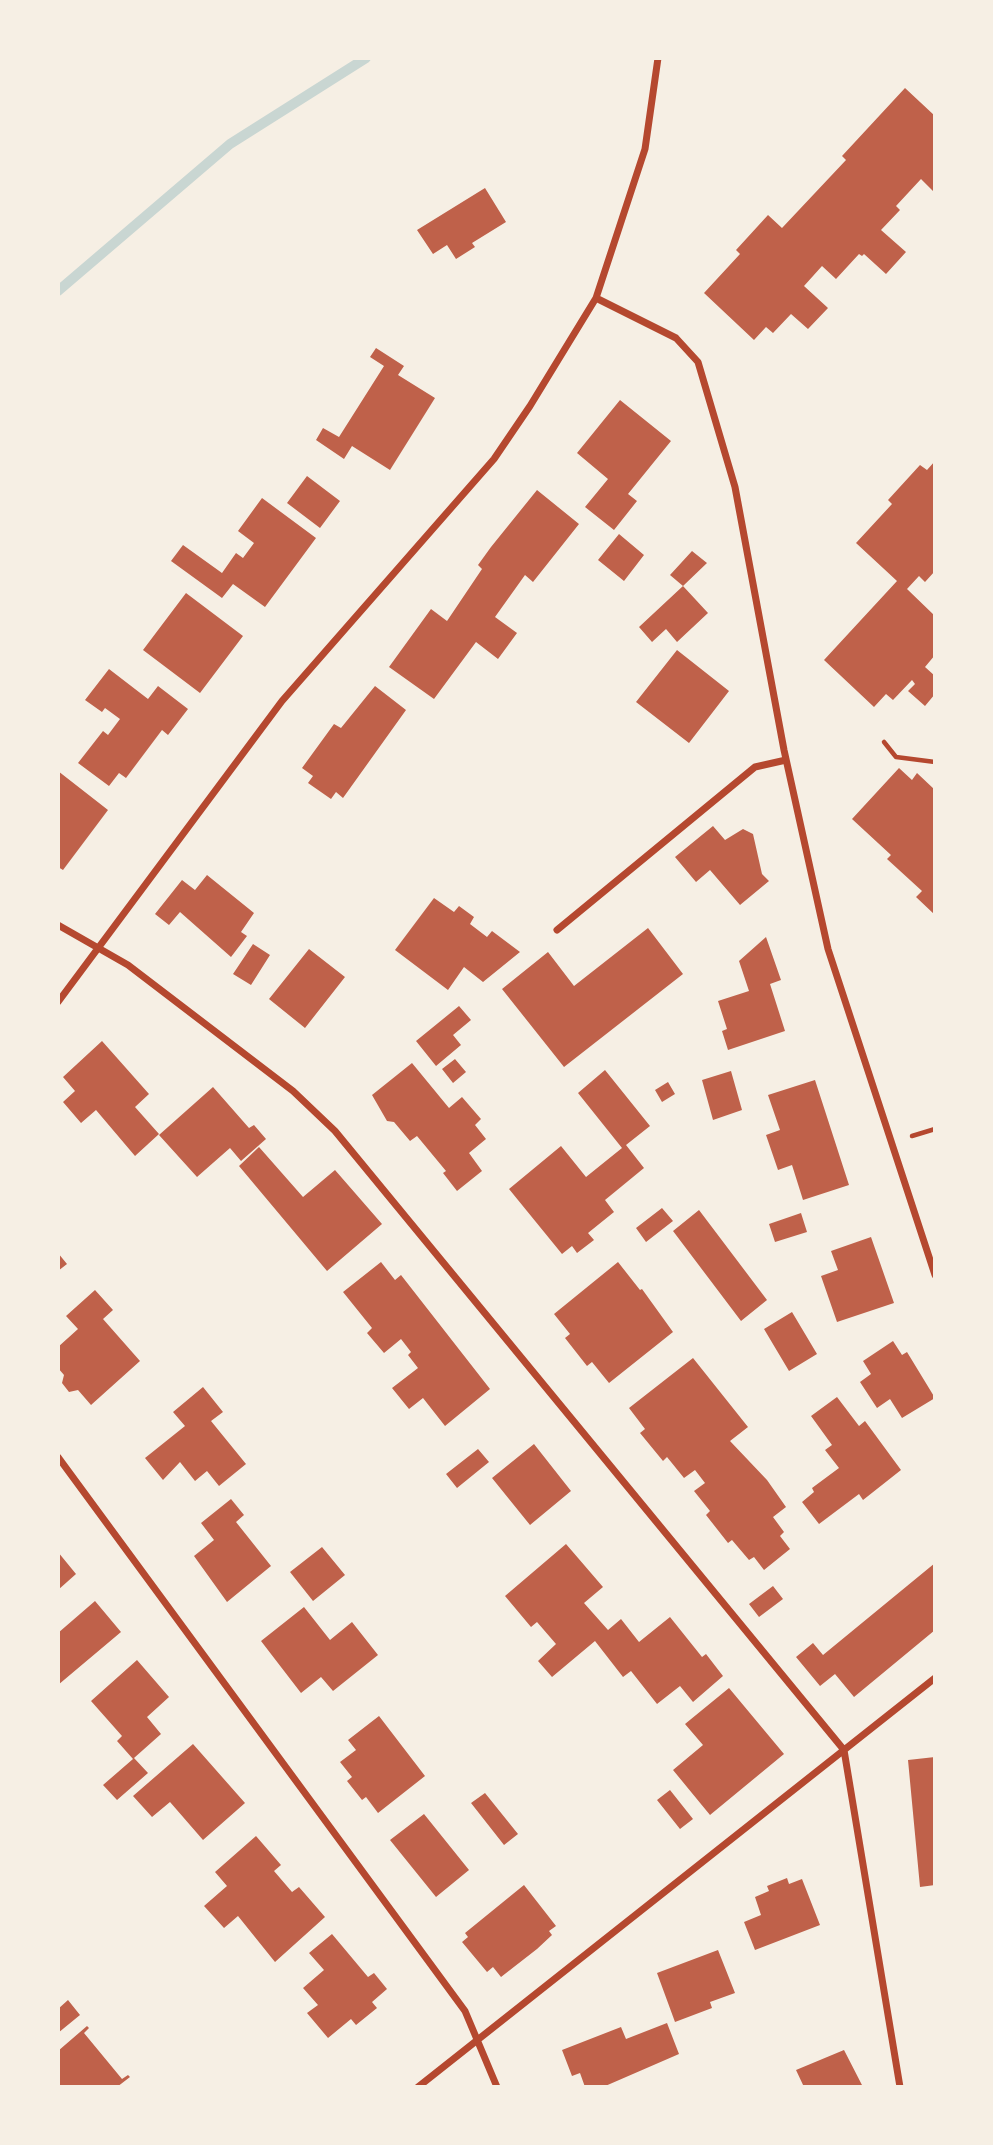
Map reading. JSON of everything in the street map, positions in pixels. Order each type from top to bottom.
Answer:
[{"type":"street","points":[[58,1002],[97,946],[282,701],[494,459],[596,298],[645,149],[658,58]]},
{"type":"street","points":[[596,298],[676,338],[698,362],[734,486],[786,760],[828,949],[935,1275]]},
{"type":"street","points":[[557,930],[755,767],[786,760]]},
{"type":"street","points":[[58,925],[128,965],[293,1091],[335,1131],[844,1750],[900,2087]]},
{"type":"street","points":[[58,1457],[465,2011],[498,2087]]},
{"type":"street","points":[[418,2087],[935,1678]]},
{"type":"path","points":[[884,743],[896,757],[935,762]]},
{"type":"building","points":[[905,88],[935,116],[935,193],[921,179],[896,206],[900,210],[881,230],[906,252],[886,274],[864,254],[859,254],[836,279],[822,266],[804,286],[828,308],[808,329],[791,314],[773,333],[766,327],[754,340],[704,293],[740,254],[736,250],[768,215],[782,228],[846,160],[842,156]]},
{"type":"building","points":[[485,188],[506,222],[472,243],[475,247],[456,259],[447,245],[433,254],[417,230]]},
{"type":"building","points":[[376,348],[404,366],[398,375],[435,398],[390,470],[352,446],[344,459],[316,440],[323,428],[339,437],[384,366],[370,357]]},
{"type":"building","points":[[620,400],[671,441],[628,494],[637,501],[614,530],[585,507],[608,479],[577,453]]},
{"type":"building","points":[[935,461],[935,571],[925,582],[919,576],[907,589],[935,616],[935,655],[925,667],[935,676],[935,694],[925,706],[908,691],[915,684],[912,680],[893,700],[886,694],[874,707],[824,660],[897,581],[856,543],[892,504],[888,500],[920,465],[927,470]]},
{"type":"building","points":[[307,476],[340,501],[320,528],[287,503]]},
{"type":"building","points":[[537,490],[579,524],[533,582],[525,575],[495,617],[517,633],[498,659],[476,642],[434,699],[389,667],[431,609],[447,621],[482,569],[478,565]]},
{"type":"building","points":[[262,498],[316,538],[265,607],[233,584],[222,598],[171,561],[183,545],[222,573],[236,553],[243,558],[254,543],[238,531]]},
{"type":"building","points":[[619,534],[644,555],[624,581],[598,560]]},
{"type":"building","points":[[692,551],[707,563],[683,586],[670,575]]},
{"type":"building","points":[[683,586],[708,613],[677,642],[666,629],[652,642],[639,627]]},
{"type":"building","points":[[186,593],[243,636],[200,693],[143,650]]},
{"type":"building","points":[[677,650],[729,691],[689,743],[636,702]]},
{"type":"building","points":[[109,669],[148,699],[158,686],[188,709],[168,735],[162,730],[126,778],[119,773],[109,786],[78,763],[103,731],[108,735],[120,719],[105,708],[102,712],[85,700]]},
{"type":"building","points":[[375,686],[406,710],[343,798],[336,792],[331,799],[308,783],[313,776],[302,768],[334,724],[341,728]]},
{"type":"building","points":[[899,768],[912,780],[917,773],[935,790],[935,915],[916,897],[922,891],[887,859],[891,855],[852,819]]},
{"type":"building","points":[[58,771],[108,810],[63,870],[58,867]]},
{"type":"building","points":[[713,826],[725,840],[743,829],[753,834],[762,874],[769,881],[740,905],[710,870],[696,882],[675,857]]},
{"type":"building","points":[[207,875],[254,913],[241,932],[247,936],[231,957],[180,912],[169,925],[155,914],[182,880],[195,890]]},
{"type":"building","points":[[434,898],[454,912],[459,906],[474,917],[470,924],[487,937],[492,931],[520,952],[483,982],[464,967],[448,990],[395,950]]},
{"type":"building","points":[[648,928],[683,974],[564,1067],[502,989],[548,952],[574,986]]},
{"type":"building","points":[[766,937],[781,980],[770,984],[785,1031],[728,1050],[722,1031],[727,1029],[718,1001],[749,991],[739,961]]},
{"type":"building","points":[[253,944],[270,955],[251,985],[233,974]]},
{"type":"building","points":[[309,949],[345,977],[305,1028],[269,999]]},
{"type":"building","points":[[459,1006],[471,1020],[453,1035],[461,1045],[436,1066],[416,1041]]},
{"type":"building","points":[[102,1041],[149,1094],[135,1107],[159,1134],[135,1156],[96,1110],[81,1123],[63,1102],[75,1091],[63,1077]]},
{"type":"building","points":[[455,1059],[466,1072],[453,1083],[442,1069]]},
{"type":"building","points":[[412,1063],[449,1108],[462,1097],[481,1119],[475,1125],[486,1139],[469,1153],[482,1171],[457,1191],[443,1173],[446,1171],[417,1136],[410,1141],[394,1122],[387,1121],[372,1095]]},
{"type":"building","points":[[605,1070],[650,1126],[626,1145],[644,1168],[605,1200],[614,1212],[588,1233],[594,1240],[577,1253],[572,1246],[562,1254],[509,1189],[561,1146],[586,1177],[622,1148],[578,1093]]},
{"type":"building","points":[[731,1071],[742,1110],[713,1120],[702,1080]]},
{"type":"building","points":[[815,1080],[849,1185],[803,1200],[792,1165],[778,1170],[766,1135],[780,1130],[768,1095]]},
{"type":"building","points":[[668,1082],[675,1094],[662,1102],[655,1090]]},
{"type":"building","points":[[213,1087],[249,1128],[254,1125],[266,1139],[241,1161],[230,1148],[197,1177],[159,1135]]},
{"type":"building","points":[[259,1147],[303,1197],[335,1170],[382,1224],[327,1271],[239,1166]]},
{"type":"building","points":[[662,1208],[673,1221],[646,1242],[636,1228]]},
{"type":"building","points":[[699,1210],[767,1300],[741,1321],[673,1231]]},
{"type":"building","points":[[801,1213],[807,1232],[775,1242],[769,1224]]},
{"type":"building","points":[[871,1237],[894,1303],[837,1322],[821,1276],[838,1270],[831,1251]]},
{"type":"building","points":[[58,1253],[67,1264],[58,1271]]},
{"type":"building","points":[[381,1262],[395,1280],[401,1275],[490,1389],[445,1426],[423,1398],[409,1409],[392,1388],[418,1368],[408,1355],[411,1352],[401,1339],[384,1353],[367,1333],[372,1328],[343,1292]]},
{"type":"building","points":[[618,1262],[640,1290],[642,1289],[673,1332],[609,1383],[592,1362],[587,1366],[565,1338],[570,1334],[554,1314]]},
{"type":"building","points":[[95,1290],[113,1310],[103,1319],[140,1361],[91,1405],[78,1390],[69,1392],[62,1383],[64,1375],[58,1368],[58,1347],[78,1329],[66,1316]]},
{"type":"building","points":[[792,1312],[817,1354],[789,1371],[764,1329]]},
{"type":"building","points":[[893,1341],[902,1355],[907,1352],[935,1398],[902,1418],[890,1399],[877,1408],[860,1382],[871,1374],[863,1361]]},
{"type":"building","points":[[693,1358],[748,1427],[730,1441],[767,1480],[786,1507],[773,1517],[784,1532],[780,1536],[790,1549],[764,1570],[754,1557],[749,1560],[732,1540],[728,1543],[706,1515],[710,1511],[694,1491],[705,1483],[695,1470],[684,1478],[667,1457],[663,1461],[640,1433],[645,1429],[629,1408]]},
{"type":"building","points":[[203,1387],[223,1412],[211,1421],[246,1464],[219,1486],[207,1471],[195,1481],[180,1462],[163,1480],[145,1458],[185,1426],[173,1412]]},
{"type":"building","points":[[837,1397],[859,1426],[865,1421],[901,1470],[863,1500],[859,1494],[819,1524],[802,1502],[814,1492],[812,1488],[839,1468],[825,1450],[832,1445],[811,1416]]},
{"type":"building","points":[[534,1444],[571,1491],[530,1525],[492,1478]]},
{"type":"building","points":[[478,1449],[489,1462],[457,1488],[446,1474]]},
{"type":"building","points":[[231,1499],[244,1515],[236,1522],[271,1566],[227,1602],[194,1556],[214,1540],[201,1523]]},
{"type":"building","points":[[566,1544],[603,1587],[584,1603],[608,1630],[621,1619],[639,1642],[670,1617],[702,1657],[706,1654],[723,1676],[693,1702],[680,1686],[657,1704],[631,1671],[623,1677],[595,1641],[552,1677],[538,1661],[556,1644],[537,1622],[531,1627],[505,1596]]},
{"type":"building","points":[[322,1547],[345,1575],[313,1601],[290,1572]]},
{"type":"building","points":[[58,1552],[76,1574],[58,1590]]},
{"type":"building","points":[[935,1563],[935,1630],[854,1697],[835,1674],[820,1686],[796,1657],[813,1643],[823,1655]]},
{"type":"building","points":[[773,1586],[783,1599],[759,1617],[749,1604]]},
{"type":"building","points":[[95,1601],[121,1632],[58,1685],[58,1633]]},
{"type":"building","points":[[304,1607],[330,1640],[352,1622],[378,1655],[333,1691],[321,1677],[301,1693],[261,1641]]},
{"type":"building","points":[[137,1660],[169,1697],[147,1717],[161,1734],[134,1758],[148,1773],[117,1800],[103,1785],[133,1759],[117,1741],[122,1736],[91,1701]]},
{"type":"building","points":[[729,1688],[784,1754],[710,1815],[673,1770],[703,1745],[685,1724]]},
{"type":"building","points":[[379,1716],[425,1776],[378,1813],[366,1797],[362,1800],[347,1781],[352,1777],[340,1762],[356,1750],[348,1740]]},
{"type":"building","points":[[193,1744],[245,1803],[203,1840],[170,1802],[152,1817],[133,1796]]},
{"type":"building","points":[[935,1757],[935,1885],[920,1887],[908,1760]]},
{"type":"building","points":[[670,1790],[693,1819],[680,1829],[657,1800]]},
{"type":"building","points":[[485,1793],[518,1834],[504,1845],[471,1803]]},
{"type":"building","points":[[424,1814],[469,1870],[436,1897],[390,1840]]},
{"type":"building","points":[[256,1836],[281,1865],[274,1871],[292,1892],[299,1887],[325,1917],[275,1962],[238,1916],[224,1928],[204,1906],[227,1886],[215,1872]]},
{"type":"building","points":[[787,1878],[789,1884],[802,1879],[820,1925],[755,1950],[744,1922],[761,1915],[755,1897],[769,1891],[767,1886]]},
{"type":"building","points":[[524,1885],[556,1926],[549,1931],[552,1935],[537,1949],[501,1977],[493,1967],[487,1972],[462,1942],[468,1937],[465,1933]]},
{"type":"building","points":[[332,1934],[368,1977],[374,1973],[387,1989],[372,2002],[377,2008],[356,2025],[351,2019],[328,2038],[307,2013],[318,2005],[303,1988],[324,1970],[309,1953]]},
{"type":"building","points":[[718,1950],[735,1993],[710,2002],[712,2008],[675,2022],[657,1973]]},
{"type":"building","points":[[68,2000],[80,2015],[58,2033],[58,2009]]},
{"type":"building","points":[[667,2023],[679,2054],[603,2087],[585,2087],[580,2073],[572,2076],[562,2050],[621,2027],[626,2039]]},
{"type":"building","points":[[87,2026],[89,2028],[84,2033],[122,2079],[128,2075],[130,2077],[117,2087],[58,2087],[58,2051]]},
{"type":"building","points":[[844,2050],[863,2087],[804,2087],[796,2070]]},
{"type":"waterway","points":[[58,291],[230,144],[366,58]]}]
